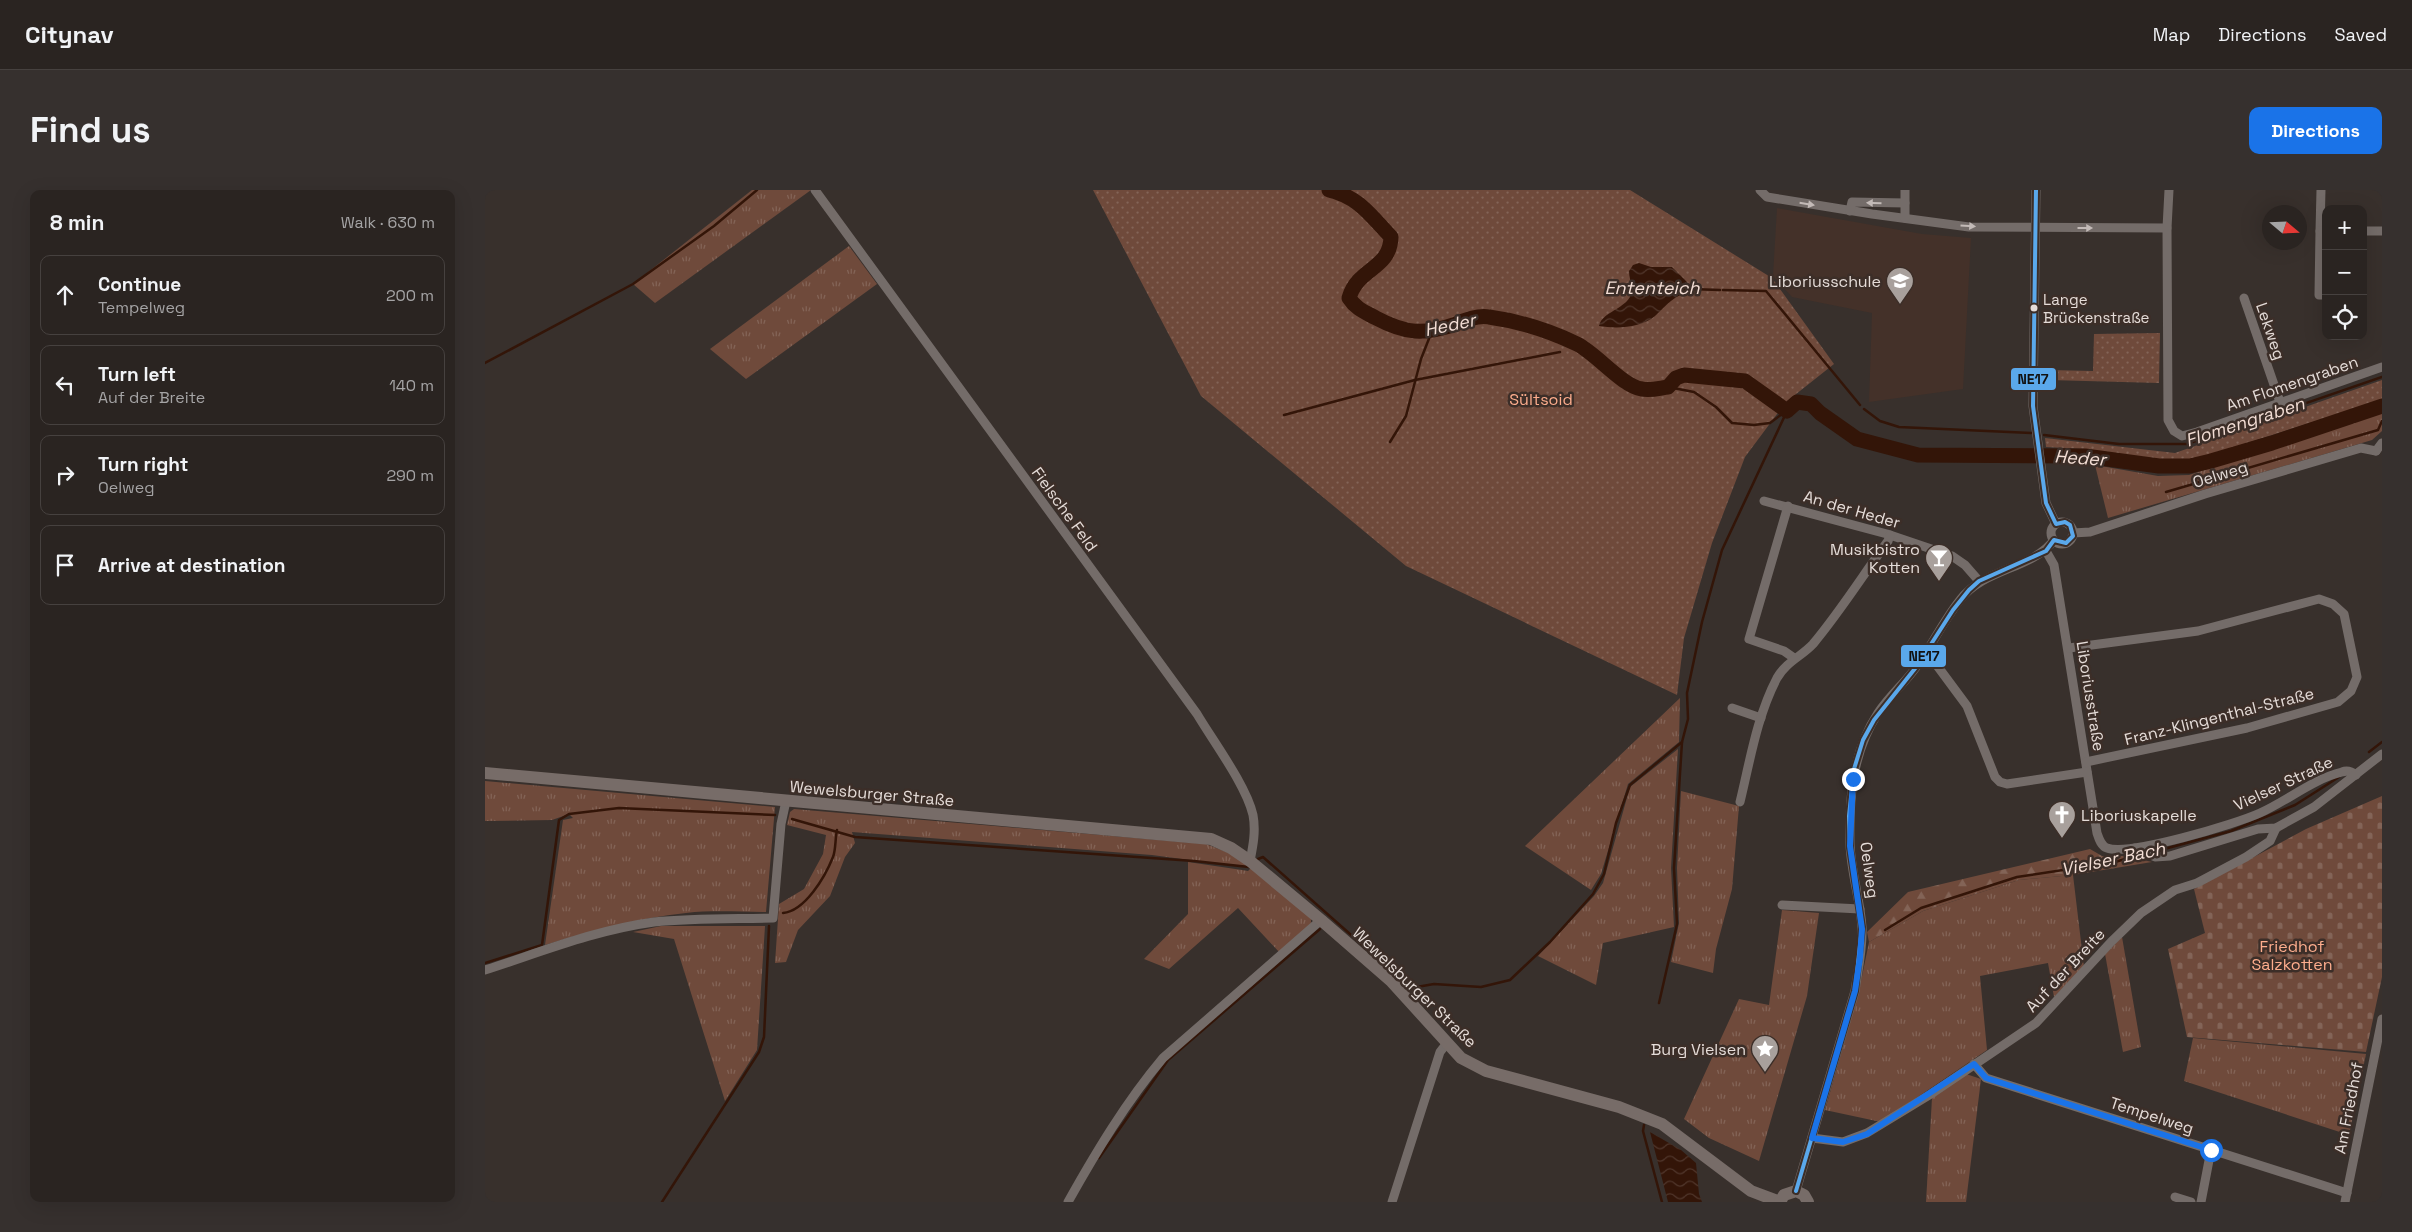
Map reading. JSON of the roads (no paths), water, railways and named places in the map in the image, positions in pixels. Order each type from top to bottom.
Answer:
[{"type":"main road","name":"Wewelsburger Straße","points":[[485,773],[1211,839],[1231,848],[1250,861],[1391,981],[1461,1058],[1486,1071],[1619,1108],[1662,1124],[1751,1191],[1780,1202]]},
{"type":"main road","points":[[1780,1202],[1784,1194],[1796,1191],[1804,1195],[1808,1202]]},
{"type":"street","name":"Fielsche Feld","points":[[815,190],[1197,714],[1243,790],[1253,814],[1255,830],[1250,861]]},
{"type":"street","points":[[1905,190],[1905,218]]},
{"type":"street","points":[[2036,190],[2037,229],[2033,406],[2046,503],[2056,524]]},
{"type":"street","points":[[1760,191],[1767,197],[1850,211],[1969,227],[2037,229],[2167,228],[2169,190]]},
{"type":"street","points":[[2321,190],[2322,210]]},
{"type":"street","points":[[1850,211],[1852,202],[1905,203]]},
{"type":"street","name":"Am Flomengraben","points":[[2167,228],[2168,420],[2174,432],[2182,436],[2382,367]]},
{"type":"street","points":[[2367,231],[2382,231]]},
{"type":"street","points":[[2322,247],[2319,295],[2322,295]]},
{"type":"street","name":"Lekweg","points":[[2244,298],[2280,402]]},
{"type":"street","points":[[2379,455],[2382,443]]},
{"type":"street","name":"Oelweg","points":[[2073,533],[2090,532],[2205,494],[2361,448],[2379,455]]},
{"type":"street","name":"An der Heder","points":[[1764,501],[1889,535],[1951,556],[1965,565],[1979,581]]},
{"type":"street","points":[[1788,506],[1749,638],[1783,651],[1793,658]]},
{"type":"street","points":[[2068,523],[2073,533],[2072,539],[2066,543],[2059,543],[2054,540],[2052,531],[2056,524],[2068,523]]},
{"type":"street","points":[[1740,802],[1761,718],[1778,676],[1793,658],[1811,646],[1827,626],[1888,541],[1889,535]]},
{"type":"street","name":"Oelweg","points":[[1796,1191],[1855,991],[1860,958],[1862,929],[1850,846],[1851,799],[1856,760],[1864,738],[1879,712],[1927,652],[1961,598],[1979,581],[2046,551],[2054,540]]},
{"type":"street","name":"Liboriusstraße","points":[[2046,551],[2054,565],[2069,648],[2097,833],[2102,846]]},
{"type":"street","name":"Franz-Klingenthal-Straße","points":[[1927,652],[1967,706],[1995,777],[2000,782],[2007,784],[2087,767],[2247,728],[2338,702],[2351,691],[2357,677],[2343,614],[2333,604],[2319,599],[2198,631],[2069,648]]},
{"type":"street","points":[[1732,708],[1761,718]]},
{"type":"street","name":"Vielser Straße","points":[[2137,848],[2155,857],[2181,854],[2258,829],[2276,828],[2315,807],[2382,754]]},
{"type":"street","name":"Vielser Straße","points":[[2102,846],[2108,849],[2137,848],[2216,828],[2257,814],[2326,777],[2344,771],[2351,771],[2356,775]]},
{"type":"street","points":[[485,970],[542,950],[624,928],[684,920],[773,918],[781,824],[786,801]]},
{"type":"street","name":"Auf der Breite","points":[[1812,1138],[1843,1142],[1867,1134],[2036,1023],[2111,942],[2141,913],[2175,890],[2197,884],[2246,857],[2270,841],[2276,828]]},
{"type":"street","points":[[1782,905],[1860,909]]},
{"type":"street","points":[[1068,1202],[1091,1161],[1149,1075],[1163,1058],[1321,920]]},
{"type":"street","name":"Am Friedhof","points":[[2346,1197],[2380,1041],[2382,1019]]},
{"type":"street","points":[[1392,1202],[1440,1052],[1447,1043]]},
{"type":"street","name":"Tempelweg","points":[[1974,1064],[1986,1078],[2211,1150],[2346,1197]]},
{"type":"street","name":"Tempelweg","points":[[2201,1202],[2211,1150]]},
{"type":"street","points":[[2175,1197],[2191,1202]]},
{"type":"water","name":"Ententeich","points":[[1639,263],[1651,267],[1672,267],[1687,282],[1690,292],[1675,298],[1655,316],[1643,323],[1621,327],[1599,326],[1606,316],[1628,300],[1632,287],[1629,271],[1633,265]]},
{"type":"water","points":[[1650,1132],[1681,1150],[1696,1163],[1699,1194],[1702,1202],[1668,1202]]},
{"type":"waterway","points":[[485,363],[633,284],[714,226],[757,190]]},
{"type":"waterway","name":"Heder","points":[[1329,190],[1357,202],[1391,237],[1385,256],[1380,263],[1359,280],[1349,298],[1361,310],[1387,323],[1406,330],[1415,331],[1445,328],[1472,318],[1481,317],[1522,324],[1577,344],[1634,387],[1648,390],[1668,387],[1676,378],[1684,375],[1745,381],[1787,411],[1797,402],[1811,404],[1820,413],[1857,439],[1918,455],[2085,456],[2159,466],[2190,466],[2272,443],[2382,406]]},
{"type":"waterway","name":"Flomengraben","points":[[1690,289],[1720,290]]},
{"type":"waterway","name":"Flomengraben","points":[[1723,290],[1766,291],[1860,405]]},
{"type":"waterway","points":[[1390,442],[1406,416],[1421,359],[1432,331]]},
{"type":"waterway","points":[[1284,415],[1415,380],[1560,352]]},
{"type":"waterway","name":"Flomengraben","points":[[2044,435],[2119,444],[2187,444],[2382,377]]},
{"type":"waterway","name":"Heder","points":[[1668,387],[1694,392],[1716,407],[1732,423],[1754,425],[1770,423],[1786,411]]},
{"type":"waterway","name":"Flomengraben","points":[[1864,409],[1880,421],[1899,427],[2031,433]]},
{"type":"waterway","points":[[1258,859],[1263,857],[1411,988],[1434,984],[1481,987],[1510,980],[1550,942],[1593,894],[1604,874],[1616,823],[1630,785],[1682,742],[1688,719],[1687,693],[1702,622],[1722,550],[1787,411]]},
{"type":"waterway","points":[[2166,492],[2378,430],[2382,421]]},
{"type":"waterway","points":[[1659,1003],[1677,924],[1674,868],[1682,742]]},
{"type":"waterway","name":"Vielser Bach","points":[[2369,752],[2382,742]]},
{"type":"waterway","name":"Vielser Bach","points":[[2153,852],[2231,831],[2295,805],[2339,777]]},
{"type":"waterway","points":[[485,963],[542,945],[559,820],[569,814],[619,808],[775,815]]},
{"type":"waterway","points":[[792,819],[855,837],[1194,861],[1249,867]]},
{"type":"waterway","points":[[783,913],[791,911],[806,900],[825,874],[835,851],[837,830]]},
{"type":"waterway","name":"Vielser Bach","points":[[1885,930],[1921,908],[2017,877],[2115,862],[2142,854]]},
{"type":"waterway","points":[[662,1202],[759,1052],[764,1037],[769,926]]},
{"type":"waterway","points":[[1099,1158],[1168,1060],[1320,929]]},
{"type":"waterway","points":[[1644,1125],[1643,1131],[1662,1202]]},
{"type":"place","name":"Liboriusschule","points":[[1900,305]]},
{"type":"place","name":"Lange Brückenstraße","points":[[2034,308]]},
{"type":"place","name":"Musikbistro Kotten","points":[[1939,582]]},
{"type":"place","name":"Liboriuskapelle","points":[[2062,839]]},
{"type":"place","name":"Burg Vielsen","points":[[1765,1073]]},
{"type":"park label","name":"Sültsoid","points":[[1541,399]]},
{"type":"park label","name":"Friedhof Salzkotten","points":[[2292,955]]}]
